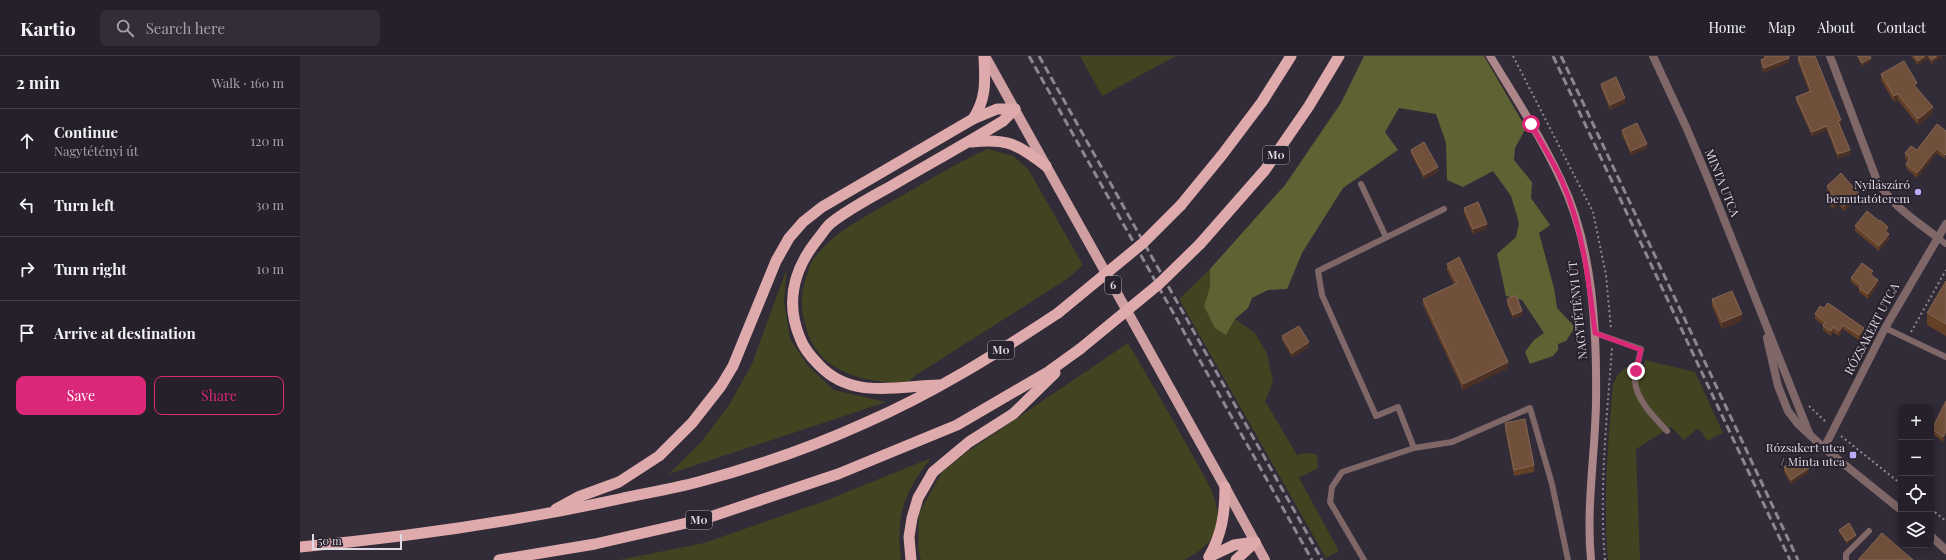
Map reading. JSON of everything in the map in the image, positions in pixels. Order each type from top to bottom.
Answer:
[{"type":"highway","points":[[972,119],[981,107],[984,92],[984,56]]},
{"type":"highway","name":"M0","points":[[300,547],[443,531],[547,515],[697,482],[784,455],[865,423],[943,385],[986,360],[1058,313],[1137,248],[1182,205],[1262,102],[1291,56]]},
{"type":"highway","name":"M0","points":[[499,560],[582,547],[704,519],[838,474],[957,425],[1048,372],[1080,349],[1159,284],[1200,244],[1273,159],[1309,106],[1338,56]]},
{"type":"highway","points":[[547,515],[578,497],[618,482],[659,456],[692,423],[721,386],[733,366],[776,261],[789,238],[803,222],[822,207],[972,119],[997,109],[1015,109]]},
{"type":"highway","points":[[943,385],[912,386],[886,390],[864,389],[835,378],[822,369],[803,347],[792,314],[796,278],[806,253],[830,224],[864,201],[1003,121],[1015,109]]},
{"type":"highway","points":[[966,142],[989,140],[1007,142],[1027,151],[1046,166]]},
{"type":"highway","points":[[911,560],[909,537],[912,518],[918,498],[933,472],[969,442],[1013,414],[1080,349]]},
{"type":"highway","points":[[1206,558],[1221,533],[1225,514],[1225,487]]},
{"type":"highway","points":[[1206,558],[1234,545],[1255,542]]},
{"type":"highway","points":[[1236,560],[1255,542]]},
{"type":"main road","name":"6","points":[[984,56],[1015,109],[1265,560]]},
{"type":"main road","name":"NAGYTÉTÉNYI ÚT","points":[[1490,56],[1531,124],[1564,187],[1582,242],[1595,333],[1596,405],[1590,526],[1591,560]]},
{"type":"street","name":"MINTA UTCA","points":[[1653,56],[1687,129],[1809,433]]},
{"type":"street","points":[[1830,56],[1876,178],[1883,191],[1892,201],[1938,238]]},
{"type":"street","name":"RÓZSAKERT UTCA","points":[[1824,448],[1834,431],[1885,328],[1946,224]]},
{"type":"street","name":"MINTA UTCA","points":[[1764,322],[1772,363],[1783,400],[1788,411],[1798,424],[1824,448]]},
{"type":"street","points":[[1824,448],[1898,508]]},
{"type":"street","points":[[1934,539],[1946,550]]},
{"type":"lane","points":[[1361,184],[1386,238]]},
{"type":"lane","points":[[1414,448],[1398,407],[1376,416],[1322,295],[1318,272],[1444,209]]},
{"type":"lane","points":[[1938,238],[1946,244]]},
{"type":"lane","points":[[1885,328],[1946,358]]},
{"type":"lane","points":[[1595,333],[1641,350],[1635,382],[1638,392],[1649,412],[1667,431]]},
{"type":"lane","points":[[1364,560],[1330,502],[1332,487],[1342,472],[1414,448],[1452,442],[1530,408],[1552,484],[1568,560]]},
{"type":"lane","points":[[1846,560],[1846,554],[1869,531]]},
{"type":"path","points":[[1907,339],[1946,270]]},
{"type":"path","points":[[1808,404],[1834,431],[1898,482]]},
{"type":"path","points":[[1934,511],[1946,521]]},
{"type":"green space","points":[[1080,56],[1176,56],[1102,96]]},
{"type":"green space","points":[[1364,56],[1484,56],[1526,128],[1515,148],[1514,160],[1532,182],[1531,198],[1550,225],[1539,233],[1554,288],[1557,308],[1575,327],[1566,341],[1558,344],[1558,350],[1553,356],[1530,364],[1525,352],[1534,340],[1544,333],[1522,300],[1506,296],[1497,254],[1516,237],[1519,223],[1511,196],[1493,171],[1463,187],[1447,180],[1446,143],[1436,114],[1399,108],[1385,132],[1398,150],[1343,188],[1302,253],[1287,289],[1268,290],[1252,298],[1248,308],[1235,319],[1226,335],[1215,328],[1204,306],[1210,287],[1210,269],[1285,185],[1341,103]]},
{"type":"green space","points":[[988,149],[1013,156],[1028,169],[1083,265],[1067,279],[916,375],[906,384],[877,381],[849,374],[825,360],[816,349],[809,336],[804,321],[802,307],[802,293],[806,277],[811,263],[819,252],[840,232],[865,216],[955,165]]},
{"type":"green space","points":[[787,268],[784,301],[790,339],[809,367],[834,390],[886,402],[669,474],[702,441],[729,405],[752,364]]},
{"type":"green space","points":[[1210,269],[1210,287],[1204,306],[1226,334],[1235,319],[1255,333],[1267,354],[1273,382],[1265,401],[1297,455],[1305,453],[1317,454],[1318,468],[1299,478],[1339,551],[1326,558],[1179,299]]},
{"type":"green space","points":[[1128,343],[1213,493],[1217,509],[1218,525],[1208,543],[1184,560],[921,560],[918,549],[919,513],[942,472],[964,454]]},
{"type":"green space","points":[[1645,360],[1695,372],[1723,433],[1707,441],[1702,432],[1697,429],[1684,440],[1671,427],[1636,449],[1640,560],[1608,560],[1606,494],[1613,384],[1625,368],[1644,368]]},
{"type":"green space","points":[[931,458],[914,483],[904,506],[900,530],[901,560],[619,560],[704,543],[822,502]]},
{"type":"building","points":[[1765,56],[1789,56],[1789,58],[1764,68],[1761,60],[1766,58]]},
{"type":"building","points":[[1815,56],[1841,120],[1838,121],[1850,150],[1838,154],[1827,126],[1812,132],[1796,97],[1811,91],[1798,57]]},
{"type":"building","points":[[1858,56],[1870,56],[1871,58],[1862,63]]},
{"type":"building","points":[[1914,56],[1925,56],[1918,61]]},
{"type":"building","points":[[1929,56],[1937,56],[1932,60]]},
{"type":"building","points":[[1904,61],[1917,83],[1914,85],[1933,107],[1918,119],[1898,94],[1894,96],[1881,74]]},
{"type":"building","points":[[1616,77],[1625,98],[1610,105],[1601,84]]},
{"type":"building","points":[[1637,123],[1647,144],[1631,151],[1622,130]]},
{"type":"building","points":[[1937,124],[1946,131],[1946,154],[1945,155],[1937,148],[1917,173],[1906,164],[1910,158],[1905,153],[1911,146],[1917,150]]},
{"type":"building","points":[[1424,142],[1438,167],[1424,175],[1411,150]]},
{"type":"building","points":[[1841,173],[1859,194],[1844,206],[1838,199],[1833,204],[1827,197],[1832,192],[1827,186]]},
{"type":"building","points":[[1478,202],[1487,224],[1473,229],[1464,208]]},
{"type":"building","points":[[1867,211],[1888,227],[1885,231],[1889,234],[1879,246],[1855,226]]},
{"type":"building","points":[[1459,257],[1508,362],[1463,384],[1423,299],[1457,283],[1447,264]]},
{"type":"building","points":[[1862,263],[1873,271],[1870,274],[1878,280],[1868,294],[1859,288],[1861,285],[1851,278]]},
{"type":"building","points":[[1946,281],[1946,324],[1927,313]]},
{"type":"building","points":[[1732,291],[1742,314],[1722,322],[1712,299]]},
{"type":"building","points":[[1516,295],[1522,311],[1513,315],[1507,299]]},
{"type":"building","points":[[1828,303],[1864,328],[1859,335],[1843,325],[1839,331],[1833,327],[1831,331],[1823,326],[1825,322],[1815,314],[1820,306],[1824,308]]},
{"type":"building","points":[[1299,326],[1309,342],[1292,353],[1282,336]]},
{"type":"building","points":[[1946,401],[1946,431],[1943,437],[1934,430],[1934,425]]},
{"type":"building","points":[[1525,419],[1534,465],[1514,470],[1505,423]]},
{"type":"building","points":[[1803,459],[1809,468],[1791,480],[1784,467],[1794,461],[1796,463]]},
{"type":"building","points":[[1849,523],[1856,535],[1847,541],[1839,530]]},
{"type":"building","points":[[1882,533],[1913,560],[1858,560]]},
{"type":"railway","points":[[1029,56],[1312,560]]},
{"type":"railway","points":[[1039,56],[1322,560]]},
{"type":"railway","points":[[1553,56],[1790,560]]},
{"type":"railway","points":[[1561,56],[1798,560]]},
{"type":"place","name":"Nyílászáró bemutatóterem","points":[[1918,192]]},
{"type":"place","name":"Rózsakert utca / Minta utca","points":[[1853,455]]},
{"type":"route","points":[[1531,124],[1562,180],[1574,213],[1585,256],[1595,333],[1641,350],[1636,371]]}]
